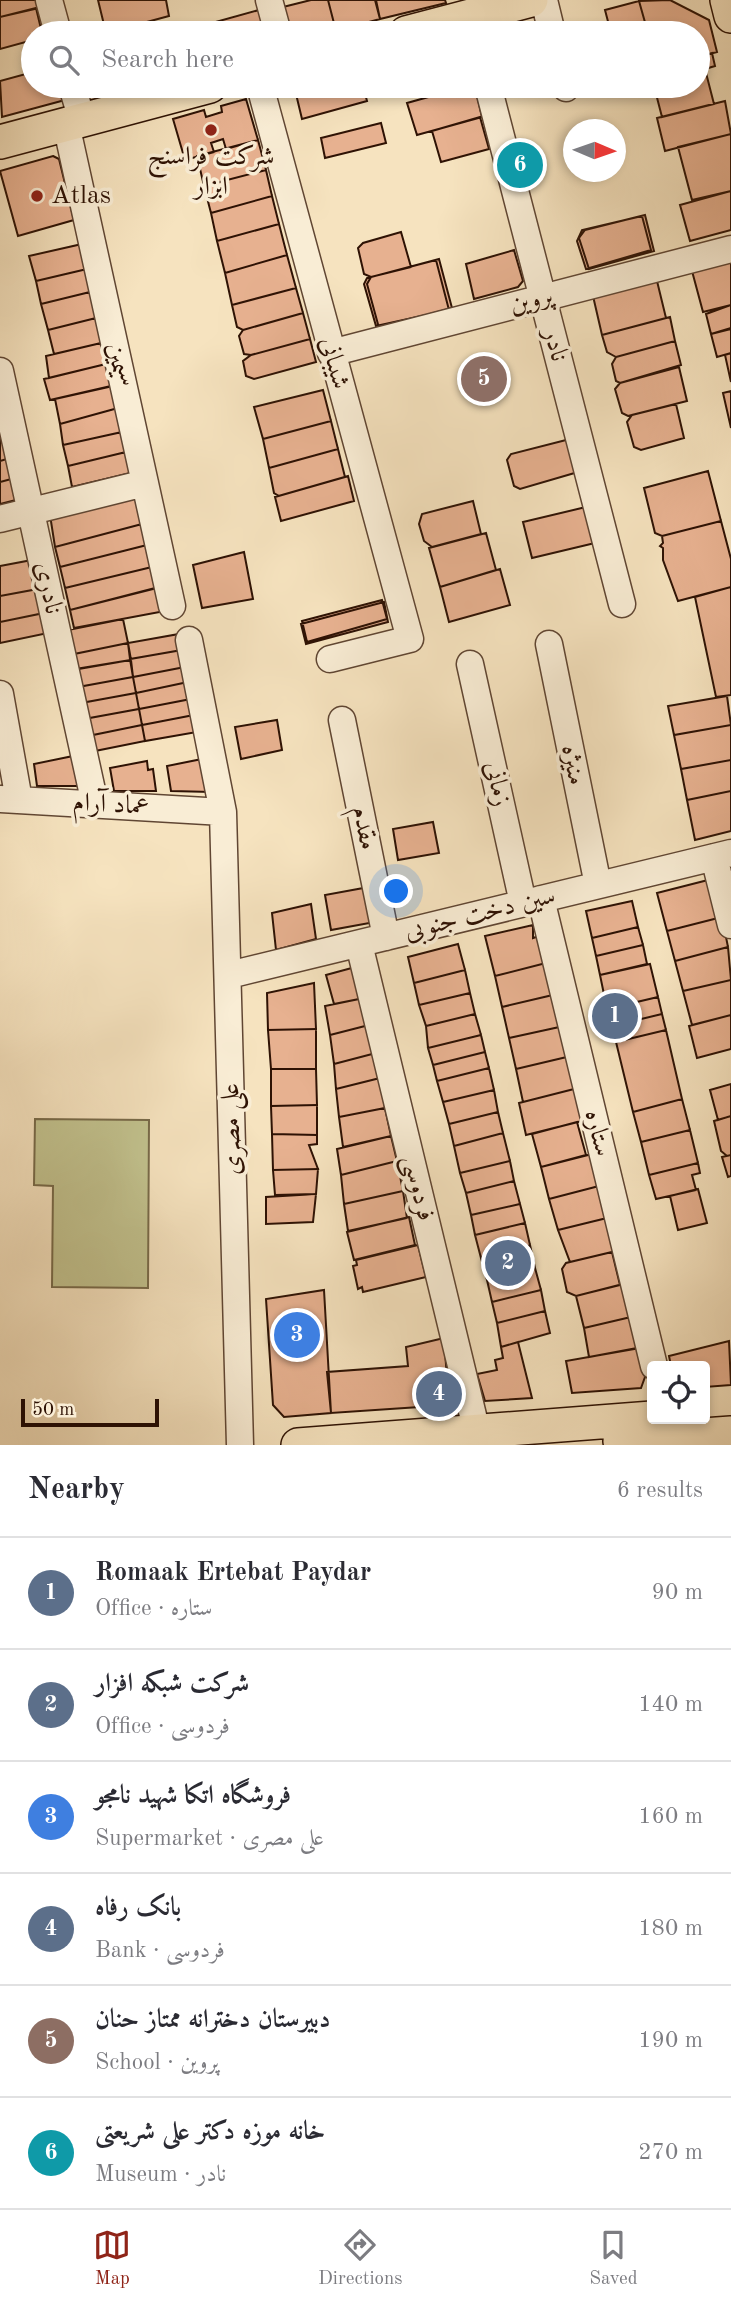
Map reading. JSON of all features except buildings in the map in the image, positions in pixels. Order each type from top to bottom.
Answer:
[{"type":"main road","points":[[464,17],[531,0]]},
{"type":"main road","points":[[0,142],[165,98]]},
{"type":"main road","points":[[710,1414],[731,1412]]},
{"type":"main road","points":[[572,1445],[663,1425]]},
{"type":"main road","points":[[298,1445],[479,1438],[663,1425],[731,1433]]},
{"type":"street","points":[[49,0],[55,21]]},
{"type":"street","points":[[269,0],[275,21]]},
{"type":"street","points":[[544,0],[549,21]]},
{"type":"street","name":"سیمین","points":[[73,98],[74,122],[172,606]]},
{"type":"street","name":"شیبانی","points":[[263,98],[410,639],[330,659]]},
{"type":"street","name":"نادر","points":[[491,98],[622,604]]},
{"type":"street","name":"پروین","points":[[331,353],[731,249]]},
{"type":"street","name":"نادری","points":[[0,371],[95,804]]},
{"type":"street","points":[[0,519],[145,483]]},
{"type":"street","name":"علی مصری","points":[[189,640],[223,812],[240,1445]]},
{"type":"street","name":"منیژه","points":[[549,644],[598,886]]},
{"type":"street","name":"زمانی","points":[[470,664],[532,901]]},
{"type":"street","points":[[0,694],[10,799]]},
{"type":"street","name":"مقدم","points":[[342,720],[386,937]]},
{"type":"street","name":"عماد آرام","points":[[10,799],[223,812]]},
{"type":"street","points":[[723,855],[731,925]]},
{"type":"street","name":"سین دخت جنوبی","points":[[229,975],[723,855]]},
{"type":"street","name":"ستاره","points":[[532,901],[653,1361]]},
{"type":"street","name":"فردوسی","points":[[359,944],[479,1438]]},
{"type":"green space","points":[[35,1119],[149,1120],[148,1288],[52,1287],[53,1186],[34,1185]]},
{"type":"place","name":"شرکت فراسنج ابزار","points":[[211,130]]},
{"type":"place","name":"خانه موزه دکتر علی شریعتی","points":[[520,165]]},
{"type":"place","name":"Atlas","points":[[37,196]]},
{"type":"place","name":"دبیرستان دخترانه ممتاز حنان","points":[[484,379]]},
{"type":"place","name":"Romaak Ertebat Paydar","points":[[615,1016]]},
{"type":"place","name":"شرکت شبکه افزار","points":[[508,1263]]},
{"type":"place","name":"فروشگاه اتکا شهید نامجو","points":[[297,1335]]},
{"type":"place","name":"بانک رفاه","points":[[439,1394]]}]
